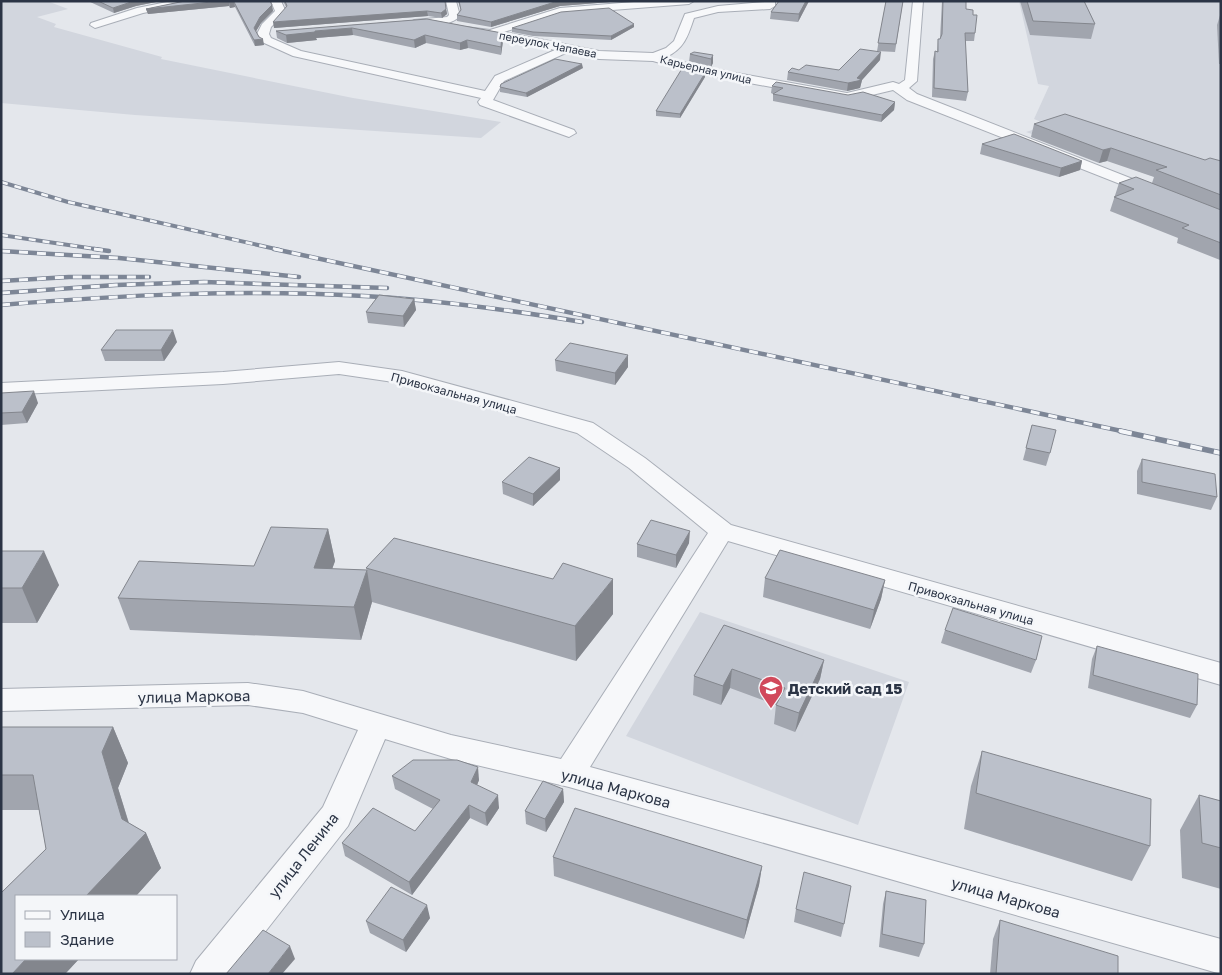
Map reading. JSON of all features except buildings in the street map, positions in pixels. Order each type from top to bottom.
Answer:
[{"type":"street","points":[[95,25],[141,10],[190,1]]},
{"type":"street","points":[[276,1],[281,12],[266,26],[263,34],[266,40],[297,54],[489,96]]},
{"type":"street","points":[[444,23],[455,16],[451,1]]},
{"type":"street","points":[[490,33],[560,11],[689,1]]},
{"type":"street","points":[[647,3],[689,16],[698,12],[733,7],[770,6],[770,1]]},
{"type":"street","points":[[918,1],[906,84],[912,97],[1165,197]]},
{"type":"street","name":"Карьерная улица","points":[[654,57],[664,54],[680,43],[689,16]]},
{"type":"street","name":"переулок Чапаева","points":[[398,24],[444,23],[599,55],[654,57]]},
{"type":"street","points":[[263,34],[281,33]]},
{"type":"street","points":[[568,48],[499,78],[485,102],[569,133]]},
{"type":"street","name":"Карьерная улица","points":[[654,57],[695,69],[847,97],[906,84]]},
{"type":"street","name":"Привокзальная улица","points":[[1,389],[223,378],[340,368],[402,377],[585,428],[637,463],[722,532],[1221,674]]},
{"type":"street","points":[[569,774],[722,532]]},
{"type":"street","name":"улица Маркова","points":[[1,700],[248,694],[303,702],[452,747],[569,774],[1221,957]]},
{"type":"street","name":"улица Ленина","points":[[209,974],[336,816],[376,723]]},
{"type":"shaded area","points":[[1,1],[47,1],[68,9],[37,17],[56,24],[54,27],[162,57],[161,59],[353,98],[501,122],[481,138],[135,115],[1,103]]},
{"type":"shaded area","points":[[1019,1],[1221,1],[1221,200],[1026,132],[1048,125],[1034,119],[1049,86],[1038,84]]},
{"type":"shaded area","name":"Детский сад 15","points":[[700,612],[909,682],[858,825],[626,736]]},
{"type":"railway","points":[[1,182],[68,202],[280,250]]},
{"type":"railway","points":[[1,235],[102,250]]},
{"type":"railway","points":[[94,249],[109,251]]},
{"type":"railway","points":[[274,249],[1126,432]]},
{"type":"railway","points":[[1,251],[119,258],[299,277]]},
{"type":"railway","points":[[1,281],[69,277],[149,277]]},
{"type":"railway","points":[[1,293],[116,285],[204,282],[387,288]]},
{"type":"railway","points":[[1,305],[182,294],[319,294],[446,303],[582,322]]},
{"type":"railway","points":[[1120,431],[1221,453]]},
{"type":"place","name":"Детский сад 15","points":[[771,709]]}]
